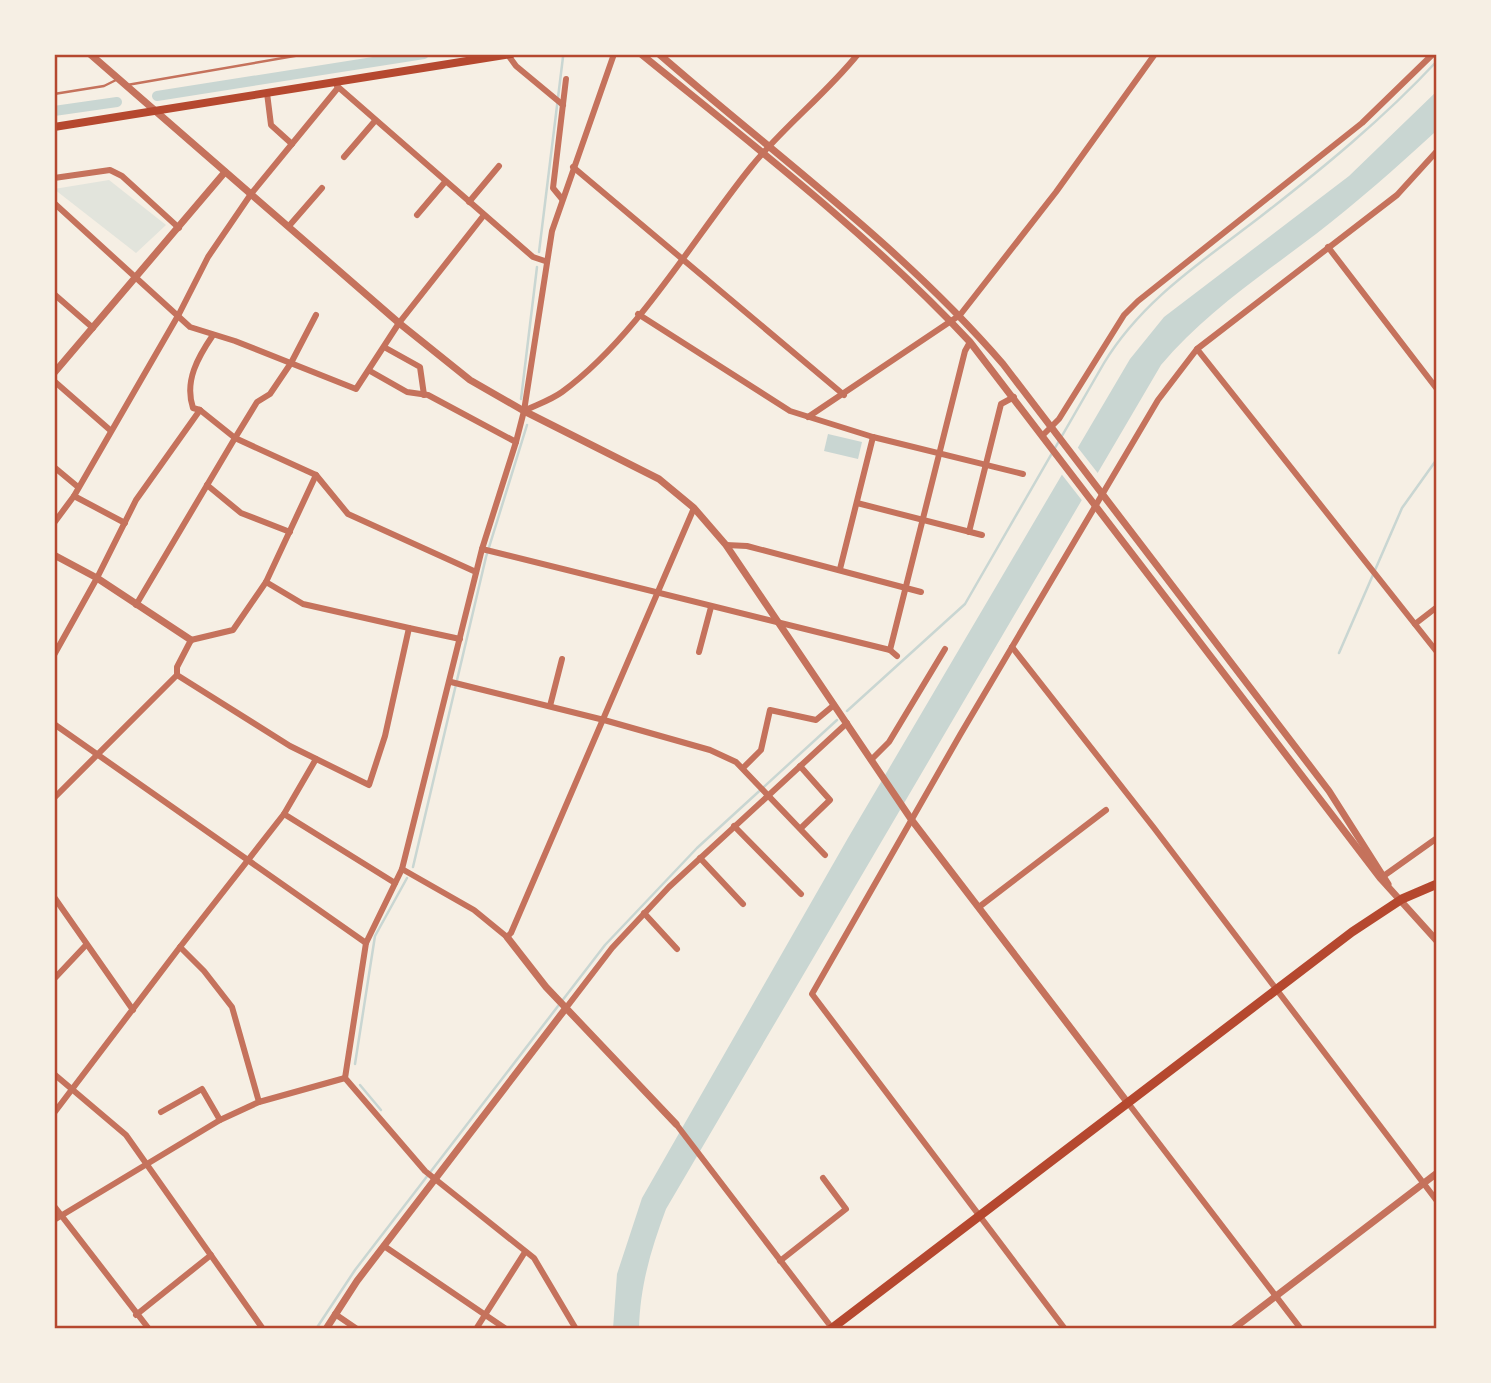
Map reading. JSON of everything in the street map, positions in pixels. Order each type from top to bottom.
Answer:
[{"type":"main road","points":[[54,127],[267,93],[337,85],[510,55]]},
{"type":"main road","points":[[832,1329],[1275,989],[1402,900],[1437,884]]},
{"type":"street","points":[[90,54],[398,323],[470,380],[524,411],[659,479],[694,508],[726,545],[910,817],[1301,1329]]},
{"type":"street","points":[[195,54],[204,54]]},
{"type":"street","points":[[576,1329],[534,1258],[425,1171],[345,1078],[366,943],[402,869],[455,683],[460,639],[476,572],[486,550],[524,411],[545,261],[562,199],[614,54]]},
{"type":"street","points":[[641,54],[906,278],[970,342],[1381,879],[1389,884]]},
{"type":"street","points":[[659,54],[874,234],[960,315],[1054,431],[1329,790],[1389,884],[1437,941]]},
{"type":"street","points":[[524,411],[560,393],[597,362],[682,259],[762,155],[834,85],[858,54]]},
{"type":"street","points":[[808,417],[960,315],[1056,192],[1155,54]]},
{"type":"street","points":[[1042,435],[1054,431],[1124,315],[1138,301],[1362,123],[1433,54]]},
{"type":"street","points":[[510,55],[516,66],[560,102]]},
{"type":"street","points":[[562,199],[553,188],[560,102],[566,79]]},
{"type":"street","points":[[54,523],[74,496],[179,314],[208,257],[251,194],[337,85],[374,122],[533,257],[545,261]]},
{"type":"street","points":[[267,93],[271,125],[292,144]]},
{"type":"street","points":[[344,157],[374,122]]},
{"type":"street","points":[[1065,1329],[812,995],[910,817],[1012,647],[1093,501],[1158,400],[1197,349],[1397,195],[1437,151]]},
{"type":"street","points":[[469,202],[499,166]]},
{"type":"street","points":[[573,167],[844,395]]},
{"type":"street","points":[[54,178],[110,170],[122,176],[179,228]]},
{"type":"street","points":[[54,373],[225,172]]},
{"type":"street","points":[[417,215],[445,182]]},
{"type":"street","points":[[289,226],[322,188]]},
{"type":"street","points":[[54,203],[179,314],[190,327],[356,389],[370,371],[398,323],[484,215]]},
{"type":"street","points":[[1328,247],[1437,389]]},
{"type":"street","points":[[54,294],[93,328]]},
{"type":"street","points":[[638,314],[790,411],[873,437],[1023,474]]},
{"type":"street","points":[[136,606],[257,402],[270,394],[291,363],[316,315]]},
{"type":"street","points":[[213,335],[191,377],[189,396],[193,408],[200,410],[235,438],[316,475],[348,514],[476,572]]},
{"type":"street","points":[[890,650],[965,351],[970,342]]},
{"type":"street","points":[[384,347],[420,367],[424,395]]},
{"type":"street","points":[[1197,349],[1437,652]]},
{"type":"street","points":[[370,371],[407,392],[424,395],[516,442]]},
{"type":"street","points":[[54,381],[110,430]]},
{"type":"street","points":[[969,532],[1001,404],[1014,397]]},
{"type":"street","points":[[54,655],[136,500],[200,410]]},
{"type":"street","points":[[841,569],[873,437]]},
{"type":"street","points":[[54,467],[78,487]]},
{"type":"street","points":[[54,555],[97,578],[191,640],[233,629],[266,582],[316,475]]},
{"type":"street","points":[[207,485],[241,513],[290,532]]},
{"type":"street","points":[[74,496],[125,523]]},
{"type":"street","points":[[857,503],[982,535]]},
{"type":"street","points":[[507,937],[515,927],[694,508]]},
{"type":"street","points":[[726,545],[747,545],[921,592]]},
{"type":"street","points":[[486,550],[779,625],[890,650],[897,656]]},
{"type":"street","points":[[266,582],[303,604],[460,639]]},
{"type":"street","points":[[699,652],[711,607]]},
{"type":"street","points":[[1415,624],[1437,607]]},
{"type":"street","points":[[177,675],[316,759],[369,785],[385,736],[409,628]]},
{"type":"street","points":[[54,798],[177,675],[177,667],[191,640]]},
{"type":"street","points":[[1012,647],[1437,1201]]},
{"type":"street","points":[[872,760],[889,742],[945,649]]},
{"type":"street","points":[[550,706],[562,659]]},
{"type":"street","points":[[455,683],[604,720],[710,750],[736,762],[825,855]]},
{"type":"street","points":[[743,768],[761,750],[770,710],[816,720],[834,705]]},
{"type":"street","points":[[326,1329],[334,1314],[433,1178],[612,948],[644,913],[734,826],[765,790],[800,766],[847,723]]},
{"type":"street","points":[[54,724],[366,943]]},
{"type":"street","points":[[54,1113],[284,814],[316,759]]},
{"type":"street","points":[[800,766],[830,800],[801,828]]},
{"type":"street","points":[[979,907],[1106,810]]},
{"type":"street","points":[[284,814],[396,883]]},
{"type":"street","points":[[734,826],[801,894]]},
{"type":"street","points":[[1385,875],[1437,838]]},
{"type":"street","points":[[700,858],[743,904]]},
{"type":"street","points":[[402,869],[474,910],[507,937],[557,999],[676,1124],[832,1329]]},
{"type":"street","points":[[54,897],[133,1010]]},
{"type":"street","points":[[644,913],[677,949]]},
{"type":"street","points":[[54,979],[86,945]]},
{"type":"street","points":[[180,947],[204,971],[232,1007],[259,1102]]},
{"type":"street","points":[[54,1074],[126,1135],[263,1329]]},
{"type":"street","points":[[57,1218],[220,1120],[259,1102],[345,1078]]},
{"type":"street","points":[[161,1112],[202,1089],[220,1120]]},
{"type":"street","points":[[1233,1329],[1437,1173]]},
{"type":"street","points":[[780,1261],[846,1209],[823,1178]]},
{"type":"street","points":[[54,1206],[57,1218],[149,1329]]},
{"type":"street","points":[[384,1246],[506,1329]]},
{"type":"street","points":[[475,1329],[525,1252]]},
{"type":"street","points":[[136,1315],[211,1255]]},
{"type":"street","points":[[334,1314],[357,1329]]},
{"type":"lane","points":[[125,86],[306,54]]},
{"type":"lane","points":[[54,94],[104,86],[118,79]]},
{"type":"shaded area","points":[[1437,91],[1437,130],[1434,133],[1346,210],[1196,328],[1161,365],[666,1209],[647,1268],[639,1329],[613,1329],[617,1274],[642,1198],[848,838],[1130,359],[1164,317],[1349,176]]},
{"type":"shaded area","points":[[109,180],[166,225],[136,253],[54,189]]},
{"type":"shaded area","points":[[828,434],[862,442],[858,459],[824,451]]},
{"type":"pier","points":[[1075,444],[1100,476],[1084,503],[1059,471]]},
{"type":"waterway","points":[[157,96],[424,54]]},
{"type":"waterway","points":[[539,252],[563,57]]},
{"type":"waterway","points":[[847,711],[965,604],[1104,363],[1136,320],[1175,283],[1352,143],[1437,61]]},
{"type":"waterway","points":[[54,111],[117,102]]},
{"type":"waterway","points":[[521,399],[537,267]]},
{"type":"waterway","points":[[413,867],[486,557],[527,425]]},
{"type":"waterway","points":[[1339,653],[1402,508],[1437,459]]},
{"type":"waterway","points":[[316,1329],[355,1270],[605,945],[697,848],[837,720]]},
{"type":"waterway","points":[[355,1064],[375,936],[407,878]]},
{"type":"waterway","points":[[360,1085],[381,1110]]}]
